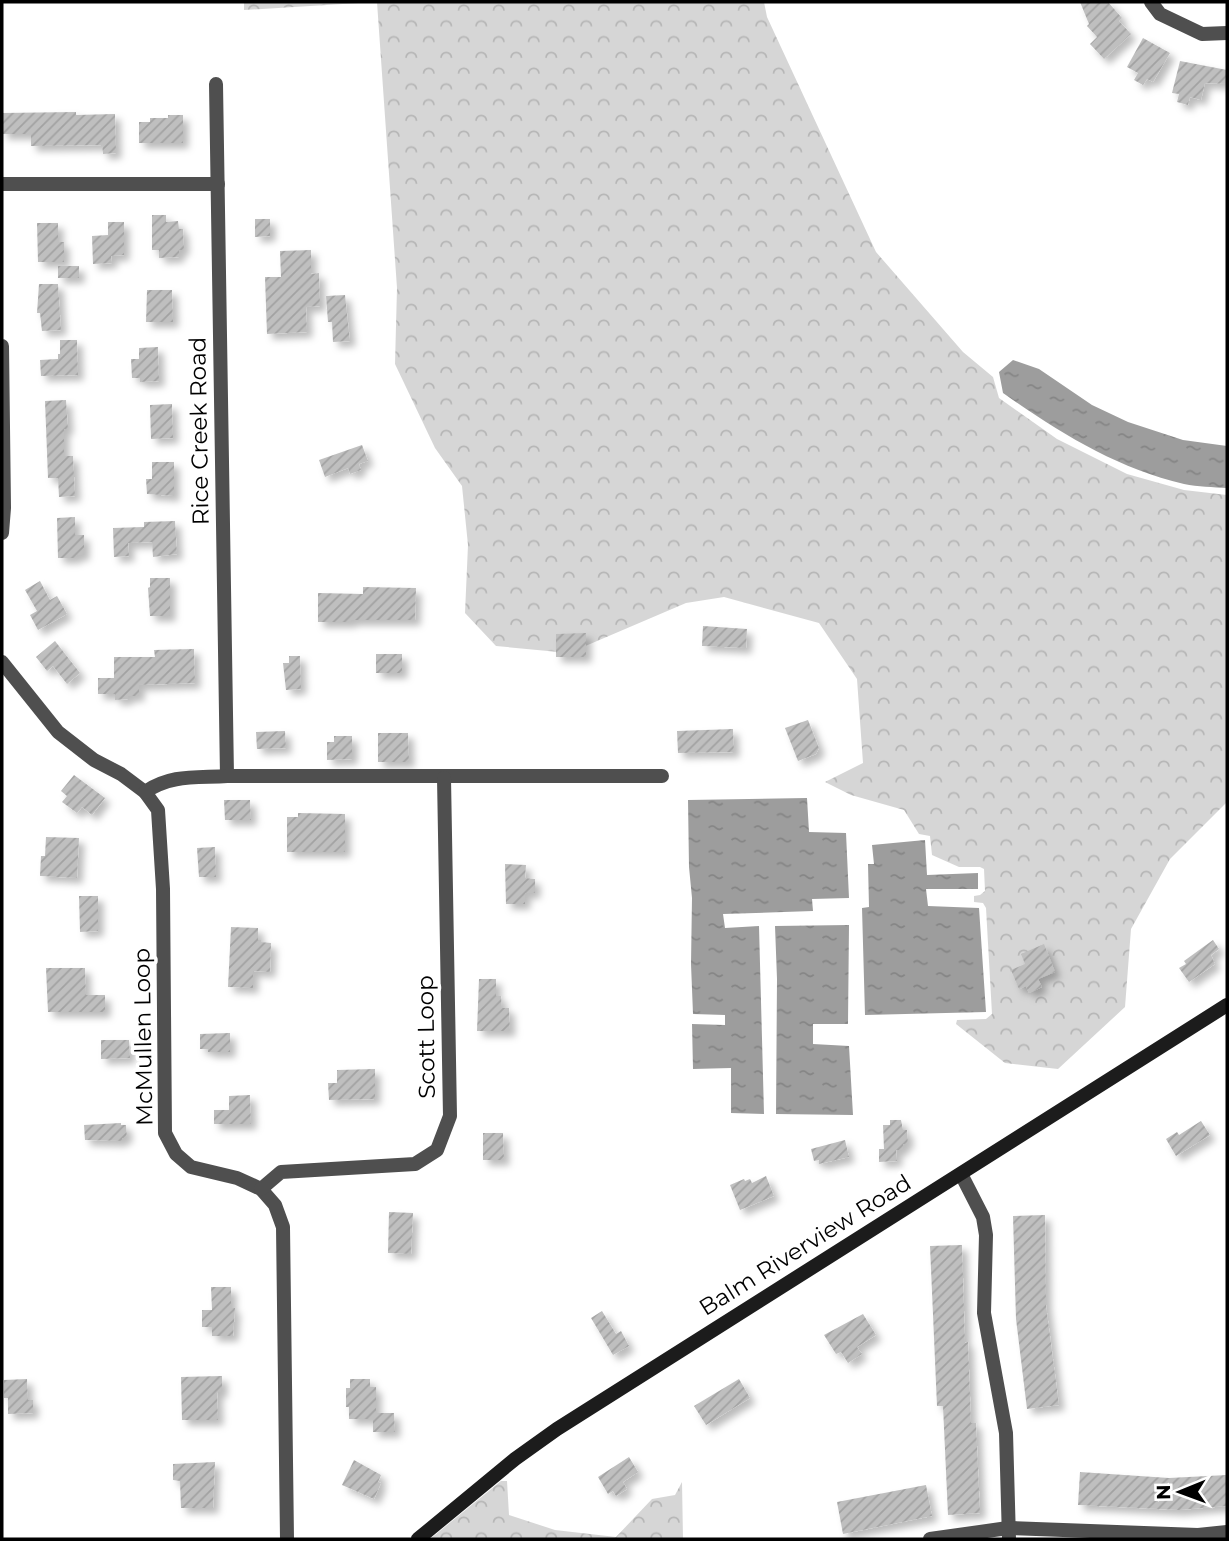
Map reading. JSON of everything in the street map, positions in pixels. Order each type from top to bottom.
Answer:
[{"type":"main road","name":"Balm Riverview Road","points":[[418,1539],[557,1429],[1227,1005]]},
{"type":"street","points":[[1151,2],[1160,14],[1202,34],[1227,33]]},
{"type":"street","name":"Rice Creek Road","points":[[216,84],[227,776]]},
{"type":"street","points":[[2,184],[218,184]]},
{"type":"street","points":[[2,345],[2,533]]},
{"type":"street","points":[[2,662],[58,732],[94,760],[145,792],[159,782],[170,779],[227,776],[662,776]]},
{"type":"street","name":"Scott Loop","points":[[261,1189],[281,1172],[415,1164],[437,1150],[450,1116],[444,778]]},
{"type":"street","name":"McMullen Loop","points":[[145,792],[158,810],[163,889],[166,1133],[176,1154],[191,1167],[237,1178],[261,1189]]},
{"type":"street","points":[[961,1174],[984,1217],[984,1313],[1006,1433],[1009,1534]]},
{"type":"street","points":[[261,1189],[275,1205],[283,1227],[287,1539]]},
{"type":"street","points":[[930,1539],[1009,1534],[1198,1535],[1227,1532]]},
{"type":"green space","points":[[244,2],[375,2],[244,10]]},
{"type":"green space","points":[[377,2],[764,2],[767,17],[876,252],[963,352],[993,377],[999,398],[1057,439],[1127,474],[1184,490],[1227,495],[1227,802],[1170,859],[1131,929],[1125,1007],[1058,1069],[1005,1063],[956,1024],[957,1020],[986,1019],[992,1014],[986,908],[983,903],[974,902],[974,896],[985,891],[984,869],[959,867],[932,855],[930,836],[919,834],[904,810],[851,795],[825,782],[863,763],[857,679],[819,623],[724,597],[686,603],[569,653],[496,646],[465,613],[468,545],[462,486],[435,448],[395,364],[397,288]]},
{"type":"green space","points":[[501,1481],[507,1481],[509,1515],[555,1530],[616,1537],[652,1499],[675,1495],[682,1482],[683,1539],[430,1539]]},
{"type":"water","points":[[1013,360],[1039,369],[1092,405],[1128,422],[1183,440],[1227,446],[1227,488],[1189,485],[1159,477],[1112,459],[1067,435],[1003,393],[999,372]]},
{"type":"water","points":[[807,798],[809,832],[846,833],[849,898],[812,899],[813,911],[723,914],[725,928],[759,926],[764,1114],[731,1113],[731,1068],[693,1069],[692,1024],[725,1025],[725,1015],[693,1014],[688,800]]},
{"type":"water","points":[[925,840],[927,875],[978,873],[978,889],[926,889],[928,906],[979,908],[986,1012],[865,1015],[862,908],[869,907],[868,864],[874,864],[872,845]]},
{"type":"water","points":[[849,925],[848,1024],[813,1024],[813,1044],[849,1046],[853,1115],[776,1114],[775,926]]},
{"type":"building","points":[[1080,2],[1108,2],[1122,18],[1119,21],[1131,34],[1104,59],[1090,44],[1097,37],[1087,26],[1089,24]]},
{"type":"building","points":[[1143,38],[1170,53],[1153,82],[1147,79],[1143,85],[1134,80],[1138,73],[1127,67]]},
{"type":"building","points":[[1180,61],[1227,70],[1227,84],[1205,83],[1201,100],[1190,97],[1188,105],[1177,102],[1179,94],[1172,93]]},
{"type":"building","points":[[76,112],[76,115],[115,114],[116,153],[103,154],[102,145],[31,146],[31,134],[2,134],[2,113]]},
{"type":"building","points":[[168,115],[183,115],[183,143],[139,143],[139,122],[150,122],[150,118],[168,118]]},
{"type":"building","points":[[152,215],[166,215],[166,222],[178,221],[179,229],[183,229],[184,250],[179,250],[179,257],[159,258],[159,250],[152,250]]},
{"type":"building","points":[[255,219],[270,219],[270,236],[255,237]]},
{"type":"building","points":[[108,222],[124,222],[124,255],[111,256],[112,263],[93,264],[92,236],[108,235]]},
{"type":"building","points":[[37,223],[58,223],[58,242],[64,242],[64,262],[38,262]]},
{"type":"building","points":[[311,250],[311,274],[319,273],[320,306],[306,307],[307,332],[267,334],[265,277],[281,277],[280,251]]},
{"type":"building","points":[[58,266],[79,266],[79,278],[58,278]]},
{"type":"building","points":[[39,284],[58,284],[61,330],[42,331],[40,313],[37,313]]},
{"type":"building","points":[[147,290],[172,290],[173,322],[146,322]]},
{"type":"building","points":[[345,295],[350,341],[333,342],[326,296]]},
{"type":"building","points":[[60,340],[77,340],[78,375],[41,376],[40,360],[58,359]]},
{"type":"building","points":[[158,347],[159,381],[140,382],[140,378],[132,378],[131,359],[139,359],[139,348]]},
{"type":"building","points":[[66,400],[68,429],[64,429],[64,456],[73,456],[75,496],[59,497],[58,478],[48,478],[45,401]]},
{"type":"building","points":[[172,404],[173,438],[151,439],[150,405]]},
{"type":"building","points":[[362,445],[368,461],[359,464],[361,470],[350,474],[348,468],[325,477],[319,460]]},
{"type":"building","points":[[152,462],[174,462],[174,496],[147,494],[146,479],[152,479]]},
{"type":"building","points":[[75,517],[75,535],[84,535],[84,555],[58,558],[57,518]]},
{"type":"building","points":[[175,521],[177,554],[153,557],[152,542],[128,543],[129,556],[114,557],[113,528],[144,527],[144,522]]},
{"type":"building","points":[[150,578],[170,578],[170,616],[150,616]]},
{"type":"building","points":[[40,581],[50,600],[57,596],[67,614],[38,630],[30,615],[37,611],[25,590]]},
{"type":"building","points":[[363,587],[416,588],[415,620],[318,622],[318,593],[363,594]]},
{"type":"building","points":[[703,626],[747,629],[746,648],[702,646]]},
{"type":"building","points":[[586,633],[586,657],[556,657],[556,634]]},
{"type":"building","points":[[55,641],[80,673],[67,684],[53,666],[47,671],[36,657]]},
{"type":"building","points":[[194,649],[195,683],[139,685],[139,696],[128,696],[128,699],[115,700],[115,694],[98,694],[98,678],[114,678],[114,657],[155,657],[154,650]]},
{"type":"building","points":[[376,654],[402,654],[402,673],[376,673]]},
{"type":"building","points":[[289,656],[300,656],[301,689],[286,690],[283,663],[289,663]]},
{"type":"building","points":[[808,720],[819,748],[816,754],[798,761],[785,728]]},
{"type":"building","points":[[733,729],[734,752],[678,753],[677,731]]},
{"type":"building","points":[[285,731],[286,748],[257,749],[256,732]]},
{"type":"building","points":[[378,733],[408,733],[409,762],[378,762]]},
{"type":"building","points":[[334,736],[352,736],[352,759],[327,760],[327,742],[334,742]]},
{"type":"building","points":[[74,775],[105,798],[92,815],[82,807],[77,813],[62,802],[67,796],[61,791]]},
{"type":"building","points":[[224,800],[250,800],[251,820],[225,820]]},
{"type":"building","points":[[298,813],[345,814],[345,852],[287,852],[287,817],[298,817]]},
{"type":"building","points":[[46,837],[79,838],[77,878],[40,876]]},
{"type":"building","points":[[215,847],[216,877],[199,877],[197,848]]},
{"type":"building","points":[[505,864],[526,865],[525,878],[535,879],[535,893],[525,893],[525,904],[506,904]]},
{"type":"building","points":[[79,896],[98,896],[98,931],[80,932]]},
{"type":"building","points":[[231,927],[258,928],[258,940],[271,943],[270,972],[253,971],[253,988],[228,987]]},
{"type":"building","points":[[1213,940],[1219,949],[1211,955],[1215,964],[1189,982],[1179,968],[1186,964],[1184,961]]},
{"type":"building","points":[[1044,944],[1055,972],[1038,979],[1042,987],[1029,993],[1026,986],[1019,989],[1011,970],[1025,964],[1021,954]]},
{"type":"building","points":[[46,968],[85,968],[86,995],[105,995],[105,1012],[48,1012]]},
{"type":"building","points":[[479,979],[496,979],[496,996],[501,996],[502,1008],[509,1008],[510,1031],[477,1031]]},
{"type":"building","points":[[230,1033],[230,1052],[208,1052],[208,1049],[200,1049],[200,1034]]},
{"type":"building","points":[[101,1040],[129,1040],[130,1058],[101,1059]]},
{"type":"building","points":[[375,1069],[375,1099],[329,1100],[328,1083],[337,1083],[337,1070]]},
{"type":"building","points":[[250,1095],[251,1124],[214,1124],[214,1110],[229,1110],[229,1096]]},
{"type":"building","points":[[890,1120],[901,1120],[903,1130],[907,1130],[908,1144],[903,1144],[903,1150],[896,1150],[897,1161],[879,1162],[879,1149],[884,1149],[883,1125],[890,1125]]},
{"type":"building","points":[[1201,1121],[1210,1135],[1176,1156],[1166,1139],[1177,1132],[1179,1135]]},
{"type":"building","points":[[84,1125],[126,1125],[127,1138],[122,1138],[122,1141],[85,1140]]},
{"type":"building","points":[[483,1133],[503,1133],[504,1160],[483,1160]]},
{"type":"building","points":[[845,1140],[849,1157],[819,1164],[819,1160],[814,1161],[811,1149]]},
{"type":"building","points":[[766,1176],[774,1196],[740,1210],[730,1185],[744,1179],[750,1179],[752,1183]]},
{"type":"building","points":[[389,1212],[413,1213],[411,1254],[388,1253]]},
{"type":"building","points":[[1045,1215],[1046,1305],[1059,1405],[1027,1409],[1016,1319],[1013,1216]]},
{"type":"building","points":[[962,1245],[965,1343],[968,1342],[971,1423],[976,1423],[980,1513],[948,1515],[943,1406],[937,1406],[930,1246]]},
{"type":"building","points":[[211,1287],[231,1287],[231,1308],[235,1308],[233,1336],[212,1336],[212,1327],[202,1327],[202,1310],[212,1310]]},
{"type":"building","points":[[602,1311],[616,1334],[621,1331],[629,1346],[613,1355],[591,1318]]},
{"type":"building","points":[[863,1314],[876,1335],[857,1347],[862,1354],[848,1363],[841,1352],[836,1354],[824,1335]]},
{"type":"building","points":[[222,1376],[222,1392],[217,1392],[218,1420],[182,1420],[181,1377]]},
{"type":"building","points":[[27,1379],[28,1400],[33,1400],[33,1413],[8,1414],[8,1398],[4,1398],[4,1380]]},
{"type":"building","points":[[350,1379],[370,1379],[370,1387],[376,1387],[376,1413],[394,1413],[395,1432],[373,1432],[373,1419],[349,1419],[346,1388],[350,1388]]},
{"type":"building","points":[[739,1379],[750,1398],[706,1425],[694,1406]]},
{"type":"building","points":[[629,1457],[638,1472],[623,1482],[627,1489],[616,1496],[613,1491],[608,1494],[598,1477]]},
{"type":"building","points":[[354,1460],[381,1475],[378,1482],[381,1483],[374,1499],[342,1485]]},
{"type":"building","points":[[215,1462],[213,1508],[181,1508],[180,1481],[173,1480],[173,1464]]},
{"type":"building","points":[[1080,1472],[1169,1478],[1227,1475],[1227,1506],[1179,1510],[1078,1505]]},
{"type":"building","points":[[926,1485],[932,1516],[843,1534],[837,1502]]}]
